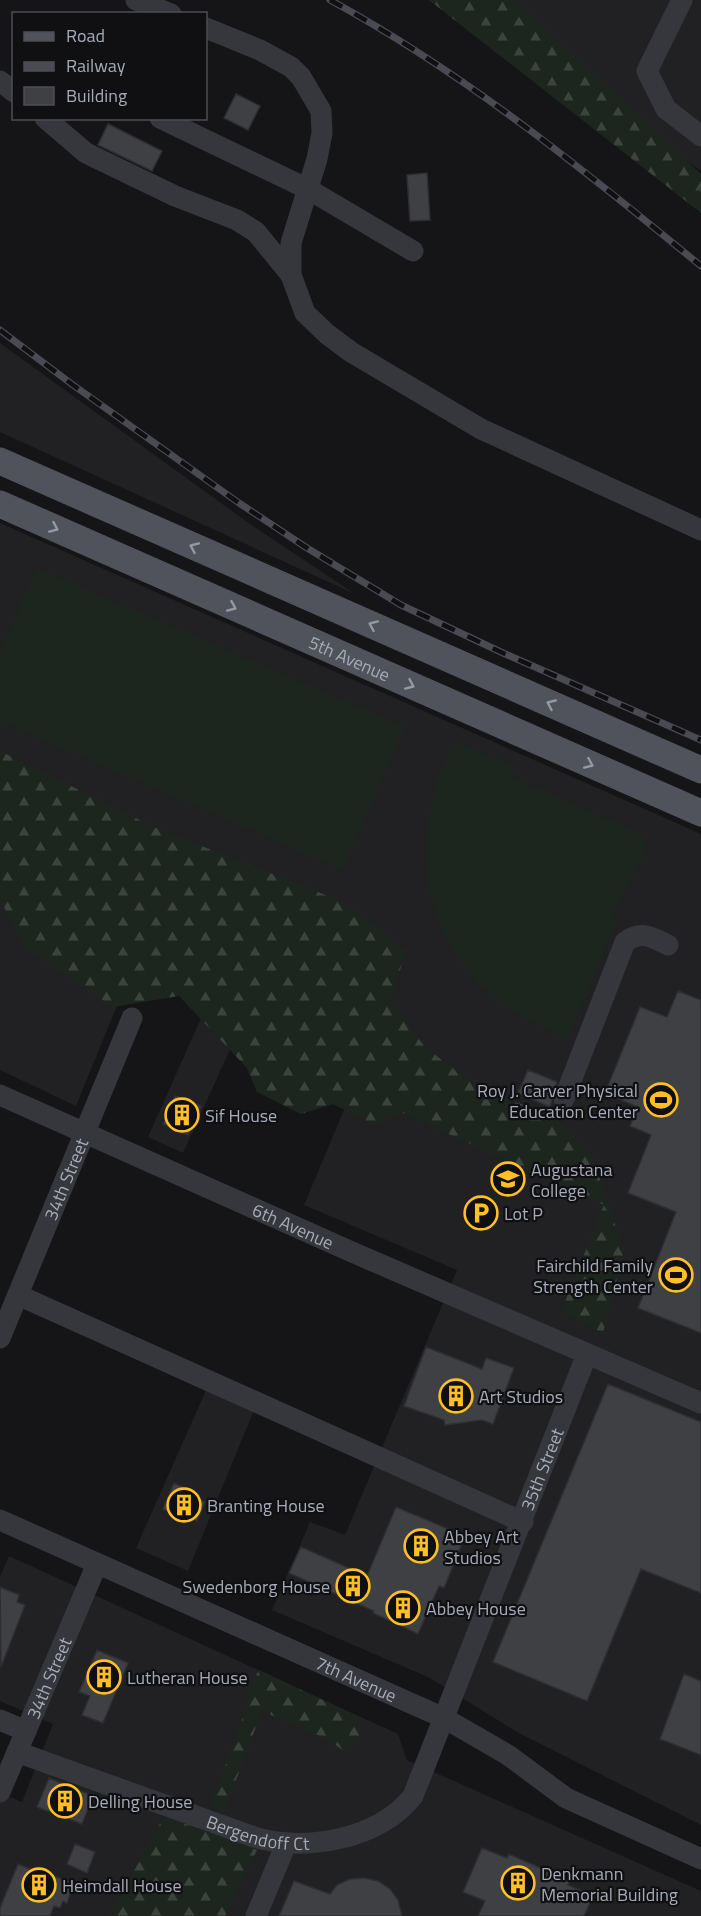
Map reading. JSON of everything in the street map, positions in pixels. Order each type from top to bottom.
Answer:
[{"type":"main road","points":[[0,461],[701,770]]},
{"type":"main road","name":"5th Avenue","points":[[0,504],[701,813]]},
{"type":"street","points":[[136,0],[166,12]]},
{"type":"street","points":[[682,0],[646,71],[666,109],[701,136]]},
{"type":"street","points":[[207,28],[260,50],[291,67],[309,89],[321,111],[322,133],[317,159],[291,243],[291,274],[305,313],[351,352],[481,429],[701,530]]},
{"type":"street","points":[[0,81],[12,91]]},
{"type":"street","points":[[47,120],[86,153],[176,196],[237,220],[256,232],[291,274]]},
{"type":"street","points":[[164,120],[308,189],[413,251]]},
{"type":"street","points":[[564,1099],[626,942],[634,936],[644,935],[668,945]]},
{"type":"street","name":"34th Street","points":[[0,1338],[132,1018]]},
{"type":"street","name":"6th Avenue","points":[[0,1095],[701,1403]]},
{"type":"street","points":[[18,1295],[523,1522]]},
{"type":"street","name":"35th Street","points":[[444,1718],[523,1522],[587,1354]]},
{"type":"street","name":"7th Avenue","points":[[0,1520],[444,1718],[508,1755],[566,1798],[701,1859]]},
{"type":"street","name":"34th Street","points":[[0,1792],[97,1564]]},
{"type":"street","name":"Bergendoff Ct","points":[[17,1752],[246,1834],[286,1844],[311,1844],[335,1840],[367,1828],[404,1807],[413,1796],[444,1718]]},
{"type":"street","points":[[0,1720],[26,1731]]},
{"type":"street","points":[[256,1916],[286,1844]]},
{"type":"shaded area","points":[[474,0],[701,0],[701,171],[555,67]]},
{"type":"shaded area","points":[[0,343],[250,524],[355,594],[0,432]]},
{"type":"shaded area","name":"Augustana College","points":[[0,523],[701,834],[701,1825],[517,1732],[430,1678],[272,1610],[310,1522],[345,1535],[457,1270],[304,1205],[373,1041],[258,988],[183,1153],[148,1137],[222,971],[145,937],[76,1106],[0,1070]]},
{"type":"shaded area","points":[[207,1388],[254,1410],[188,1571],[136,1548]]},
{"type":"shaded area","points":[[9,1556],[398,1734],[407,1760],[701,1891],[701,1916],[0,1916],[0,1793],[22,1802],[53,1724],[0,1701],[0,1577]]},
{"type":"green space","points":[[429,0],[514,0],[701,174],[701,213]]},
{"type":"green space","points":[[37,568],[405,727],[343,870],[0,721],[0,652]]},
{"type":"green space","points":[[457,742],[514,768],[512,777],[643,835],[647,851],[613,913],[617,922],[567,1040],[538,1025],[492,995],[457,955],[444,933],[435,909],[426,858],[427,832],[439,775]]},
{"type":"green space","points":[[0,751],[156,828],[343,902],[406,951],[390,1002],[425,1047],[482,1091],[554,1115],[593,1158],[624,1251],[603,1333],[561,1312],[604,1205],[403,1113],[375,1125],[333,1104],[301,1114],[257,1092],[247,1068],[179,996],[113,1007],[27,949],[0,900]]},
{"type":"green space","points":[[259,1670],[359,1717],[360,1736],[345,1752],[329,1740],[262,1711],[224,1812],[210,1807],[248,1703],[248,1689]]},
{"type":"green space","points":[[164,1816],[257,1850],[225,1916],[109,1916]]},
{"type":"building","points":[[236,94],[260,106],[248,130],[224,118]]},
{"type":"building","points":[[108,124],[162,151],[152,171],[98,145]]},
{"type":"building","points":[[427,173],[430,220],[410,221],[407,175]]},
{"type":"building","name":"Roy J. Carver Physical Education Center","points":[[678,991],[701,1000],[701,1333],[638,1308],[676,1212],[628,1193],[651,1135],[630,1126],[638,1107],[605,1093],[640,1007],[667,1017]]},
{"type":"building","points":[[528,1070],[557,1082],[550,1107],[518,1093]]},
{"type":"building","name":"Sif House","points":[[175,1096],[201,1106],[188,1135],[163,1124]]},
{"type":"building","name":"Art Studios","points":[[426,1347],[482,1369],[486,1358],[514,1368],[493,1424],[482,1420],[445,1425],[444,1420],[404,1406]]},
{"type":"building","points":[[608,1384],[701,1422],[701,1593],[641,1569],[587,1701],[493,1662]]},
{"type":"building","name":"Branting House","points":[[174,1483],[199,1495],[198,1498],[205,1502],[197,1521],[189,1518],[188,1520],[163,1509]]},
{"type":"building","points":[[396,1507],[465,1536],[444,1588],[439,1586],[418,1634],[373,1613],[374,1611],[289,1573],[301,1547],[367,1576]]},
{"type":"building","points":[[0,1587],[19,1595],[17,1602],[25,1605],[1,1667]]},
{"type":"building","name":"Lutheran House","points":[[97,1650],[128,1663],[103,1723],[82,1715],[90,1696],[79,1692]]},
{"type":"building","points":[[684,1674],[701,1681],[701,1755],[660,1739]]},
{"type":"building","name":"Delling House","points":[[49,1778],[93,1796],[82,1824],[37,1807]]},
{"type":"building","points":[[75,1844],[95,1852],[87,1873],[67,1864]]},
{"type":"building","name":"Denkmann Memorial Building","points":[[482,1848],[507,1858],[509,1854],[570,1881],[568,1885],[593,1896],[584,1916],[478,1916],[485,1901],[463,1892]]},
{"type":"building","points":[[18,1864],[74,1884],[67,1903],[63,1901],[60,1908],[54,1906],[50,1916],[0,1916],[0,1908]]},
{"type":"building","points":[[364,1878],[378,1881],[390,1889],[398,1900],[402,1916],[279,1916],[294,1881],[330,1894],[337,1885],[350,1879]]},
{"type":"railway","points":[[330,0],[380,28],[522,124],[701,266]]},
{"type":"railway","points":[[0,330],[239,503],[307,548],[401,605],[503,653],[701,740]]},
{"type":"place","name":"Roy J. Carver Physical Education Center","points":[[661,1100]]},
{"type":"place","name":"Sif House","points":[[182,1115]]},
{"type":"place","name":"Augustana College","points":[[508,1179]]},
{"type":"place","name":"Lot P","points":[[481,1213]]},
{"type":"place","name":"Fairchild Family Strength Center","points":[[676,1275]]},
{"type":"place","name":"Art Studios","points":[[456,1396]]},
{"type":"place","name":"Branting House","points":[[184,1505]]},
{"type":"place","name":"Abbey Art Studios","points":[[421,1546]]},
{"type":"place","name":"Swedenborg House","points":[[353,1586]]},
{"type":"place","name":"Abbey House","points":[[403,1608]]},
{"type":"place","name":"Lutheran House","points":[[104,1677]]},
{"type":"place","name":"Delling House","points":[[65,1801]]},
{"type":"place","name":"Denkmann Memorial Building","points":[[518,1883]]},
{"type":"place","name":"Heimdall House","points":[[39,1885]]}]
